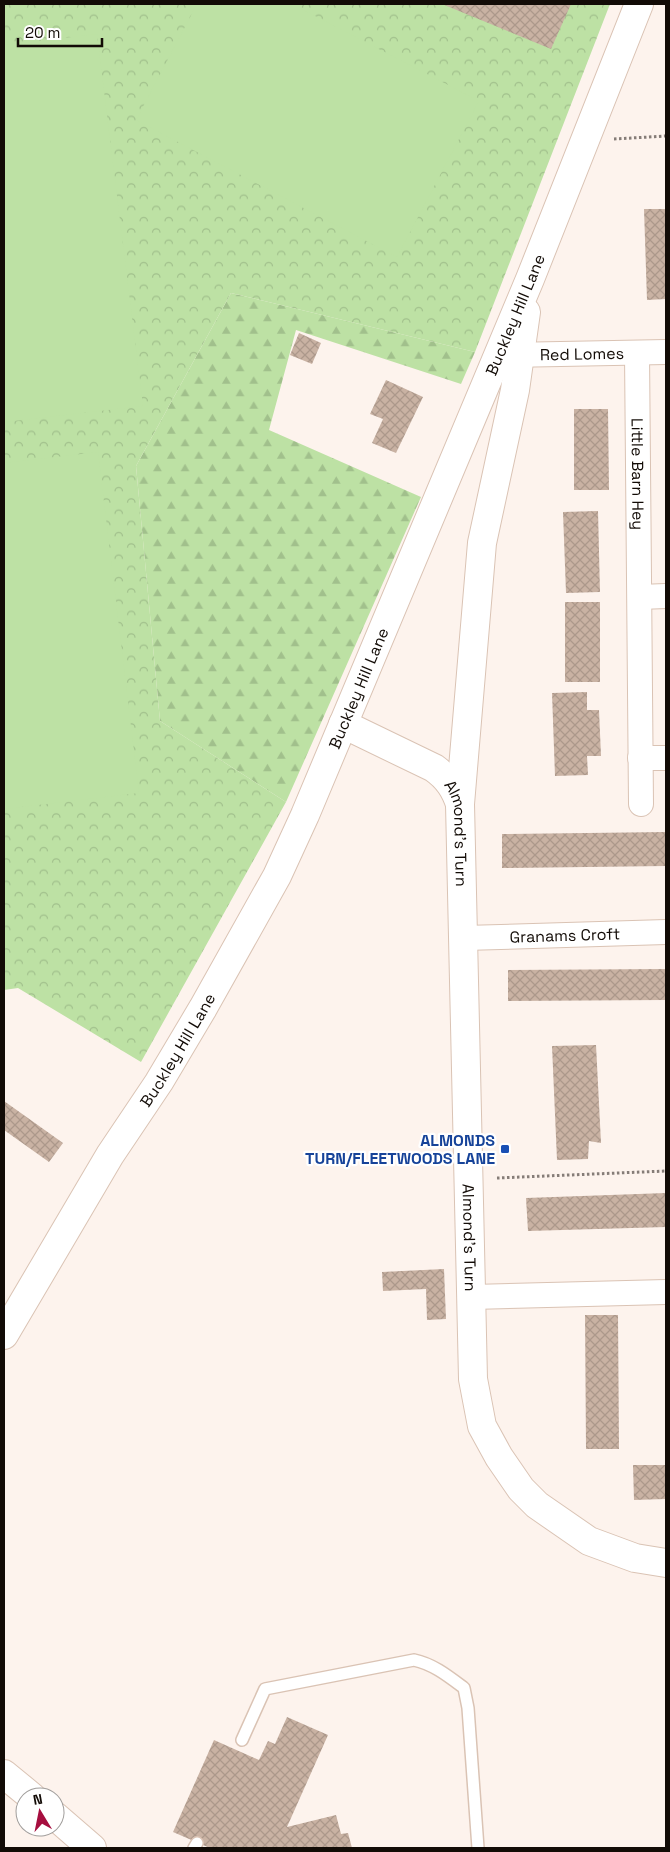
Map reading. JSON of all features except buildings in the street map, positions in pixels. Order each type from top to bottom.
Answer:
[{"type":"street","name":"Buckley Hill Lane","points":[[4,1335],[110,1155],[158,1082],[198,1016],[246,934],[281,867],[343,724],[509,355],[530,278],[639,4]]},
{"type":"street","name":"Red Lomes","points":[[509,355],[666,352]]},
{"type":"street","name":"Little Barn Hey","points":[[637,353],[641,804]]},
{"type":"street","points":[[460,804],[482,543],[515,390],[509,355]]},
{"type":"street","points":[[640,597],[666,596]]},
{"type":"street","name":"Almond's Turn","points":[[343,724],[434,768],[451,784],[460,804],[473,1379],[482,1426],[499,1457],[521,1489],[537,1505],[589,1541],[635,1558],[666,1562]]},
{"type":"street","points":[[640,758],[666,758]]},
{"type":"street","name":"Granams Croft","points":[[464,938],[666,932]]},
{"type":"street","points":[[472,1297],[666,1292]]},
{"type":"street","points":[[4,1774],[20,1787]]},
{"type":"street","points":[[65,1825],[92,1848]]},
{"type":"lane","points":[[242,1740],[265,1689],[414,1660],[425,1663],[447,1675],[464,1688],[468,1708],[478,1848]]},
{"type":"path","points":[[584,141],[666,136]]},
{"type":"path","points":[[469,1179],[666,1171]]},
{"type":"green space","points":[[4,4],[610,4],[475,352],[231,293],[136,466],[160,721],[286,802],[141,1062],[18,988],[4,990]]},
{"type":"green space","points":[[197,4],[292,4],[479,101],[397,257],[136,120]]},
{"type":"green space","points":[[97,34],[143,406],[4,422],[4,45]]},
{"type":"green space","points":[[231,293],[475,352],[461,384],[296,330],[269,430],[421,497],[286,802],[160,721],[136,466]]},
{"type":"green space","points":[[98,452],[139,793],[4,809],[4,463]]},
{"type":"place","name":"ALMONDS TURN/FLEETWOODS LANE","points":[[505,1149]]}]
